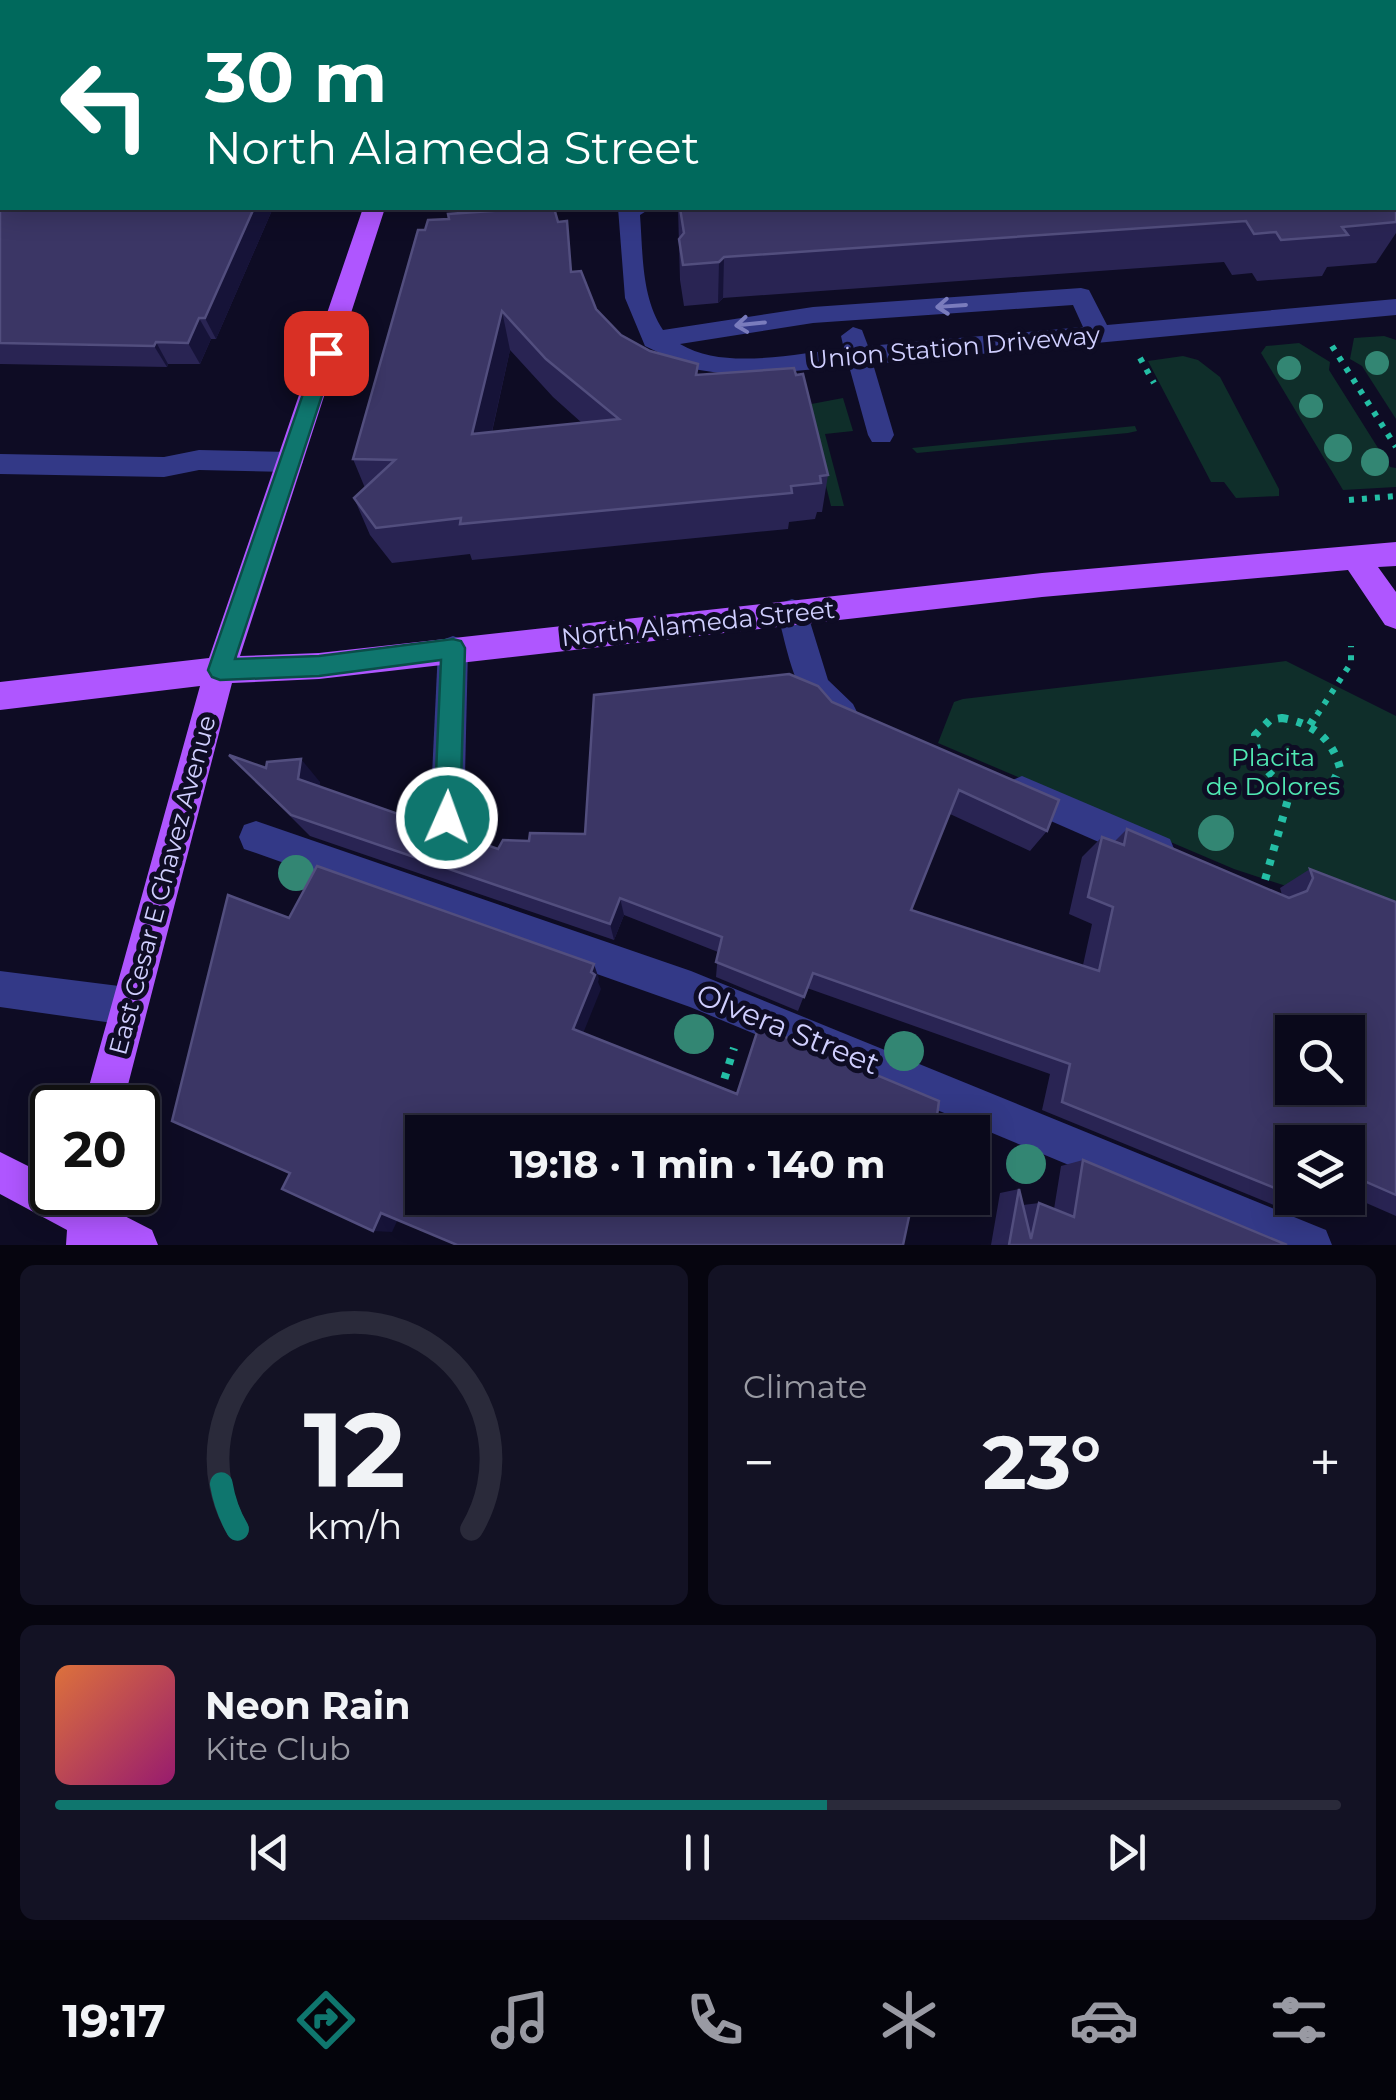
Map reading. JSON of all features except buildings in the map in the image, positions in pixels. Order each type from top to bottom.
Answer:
[{"type":"main road","name":"East Cesar E Chavez Avenue","points":[[108,1085],[220,670],[373,210]]},
{"type":"main road","name":"North Alameda Street","points":[[0,696],[220,670],[319,666],[792,612],[1396,554]]},
{"type":"main road","points":[[1355,557],[1396,616]]},
{"type":"main road","points":[[0,1172],[138,1245]]},
{"type":"street","points":[[628,210],[641,317],[654,340],[708,328],[1082,296],[1099,334]]},
{"type":"street","name":"Union Station Driveway","points":[[654,340],[692,362],[740,367],[1396,307]]},
{"type":"street","points":[[846,314],[880,435]]},
{"type":"street","points":[[0,464],[164,467],[198,460],[289,462]]},
{"type":"street","points":[[792,612],[816,688],[838,712],[873,728]]},
{"type":"street","points":[[447,818],[453,648]]},
{"type":"street","points":[[996,781],[1191,865]]},
{"type":"street","name":"Olvera Street","points":[[256,837],[745,1010],[1312,1245]]},
{"type":"street","points":[[0,989],[127,1006]]},
{"type":"path","points":[[1332,346],[1396,447]]},
{"type":"path","points":[[1349,500],[1396,496]]},
{"type":"path","points":[[1310,724],[1350,663],[1351,646]]},
{"type":"path","points":[[1282,718],[1310,724],[1332,744],[1338,756],[1337,780],[1319,792],[1291,789],[1266,772],[1258,759],[1255,736],[1270,720],[1282,718]]},
{"type":"path","points":[[1261,895],[1291,789]]},
{"type":"path","points":[[719,1098],[745,1010]]},
{"type":"green space","points":[[1384,336],[1396,340],[1396,419],[1362,366],[1350,359],[1354,338]]},
{"type":"green space","points":[[1299,343],[1330,362],[1329,370],[1390,467],[1396,468],[1396,487],[1343,490],[1261,353],[1266,346]]},
{"type":"green space","points":[[1183,356],[1198,360],[1220,377],[1279,489],[1279,496],[1236,498],[1224,482],[1211,482],[1148,361]]},
{"type":"green space","points":[[843,398],[853,431],[825,434],[844,506],[831,506],[806,405]]},
{"type":"green space","points":[[1135,426],[1137,431],[1128,433],[917,453],[912,448]]},
{"type":"green space","name":"Placita de Dolores","points":[[1286,661],[1396,716],[1396,922],[1234,869],[938,743],[954,702],[963,699]]},
{"type":"route","points":[[326,353],[220,670],[319,666],[453,648],[447,818]]}]
